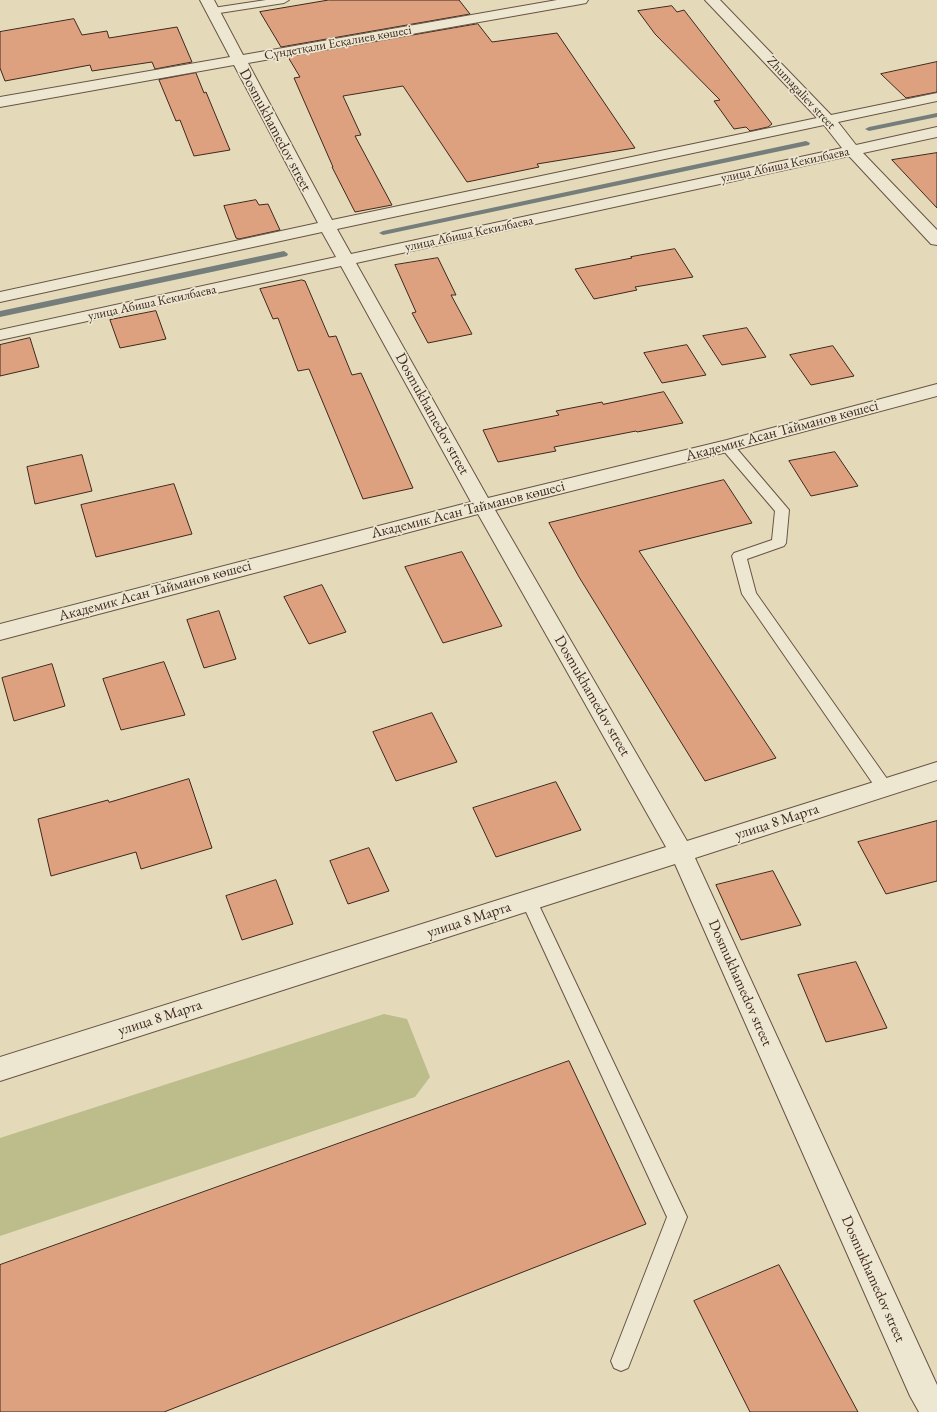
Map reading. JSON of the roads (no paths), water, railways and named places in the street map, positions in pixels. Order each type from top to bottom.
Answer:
[{"type":"street","name":"Сүндетқали Есқалиев көшесі","points":[[0,102],[582,0]]},
{"type":"street","name":"Zhumagaliev street","points":[[712,0],[829,120],[852,150],[937,240]]},
{"type":"street","name":"Dosmukhamedov street","points":[[210,6],[346,261],[483,506],[681,852],[929,1382],[935,1412]]},
{"type":"street","points":[[0,296],[937,97]]},
{"type":"street","name":"улица Абиша Кекилбаева","points":[[0,335],[937,132]]},
{"type":"street","name":"Академик Асан Тайманов көшесі","points":[[0,632],[483,506],[727,446],[937,390]]},
{"type":"street","name":"улица 8 Марта","points":[[0,1069],[937,771]]},
{"type":"lane","points":[[210,6],[284,0]]},
{"type":"lane","points":[[727,446],[782,510],[779,543],[739,556],[749,594],[884,787]]},
{"type":"lane","points":[[529,901],[677,1217],[621,1361]]},
{"type":"waterway","points":[[869,129],[937,115]]},
{"type":"waterway","points":[[383,233],[806,143]]},
{"type":"waterway","points":[[0,314],[284,254]]}]
